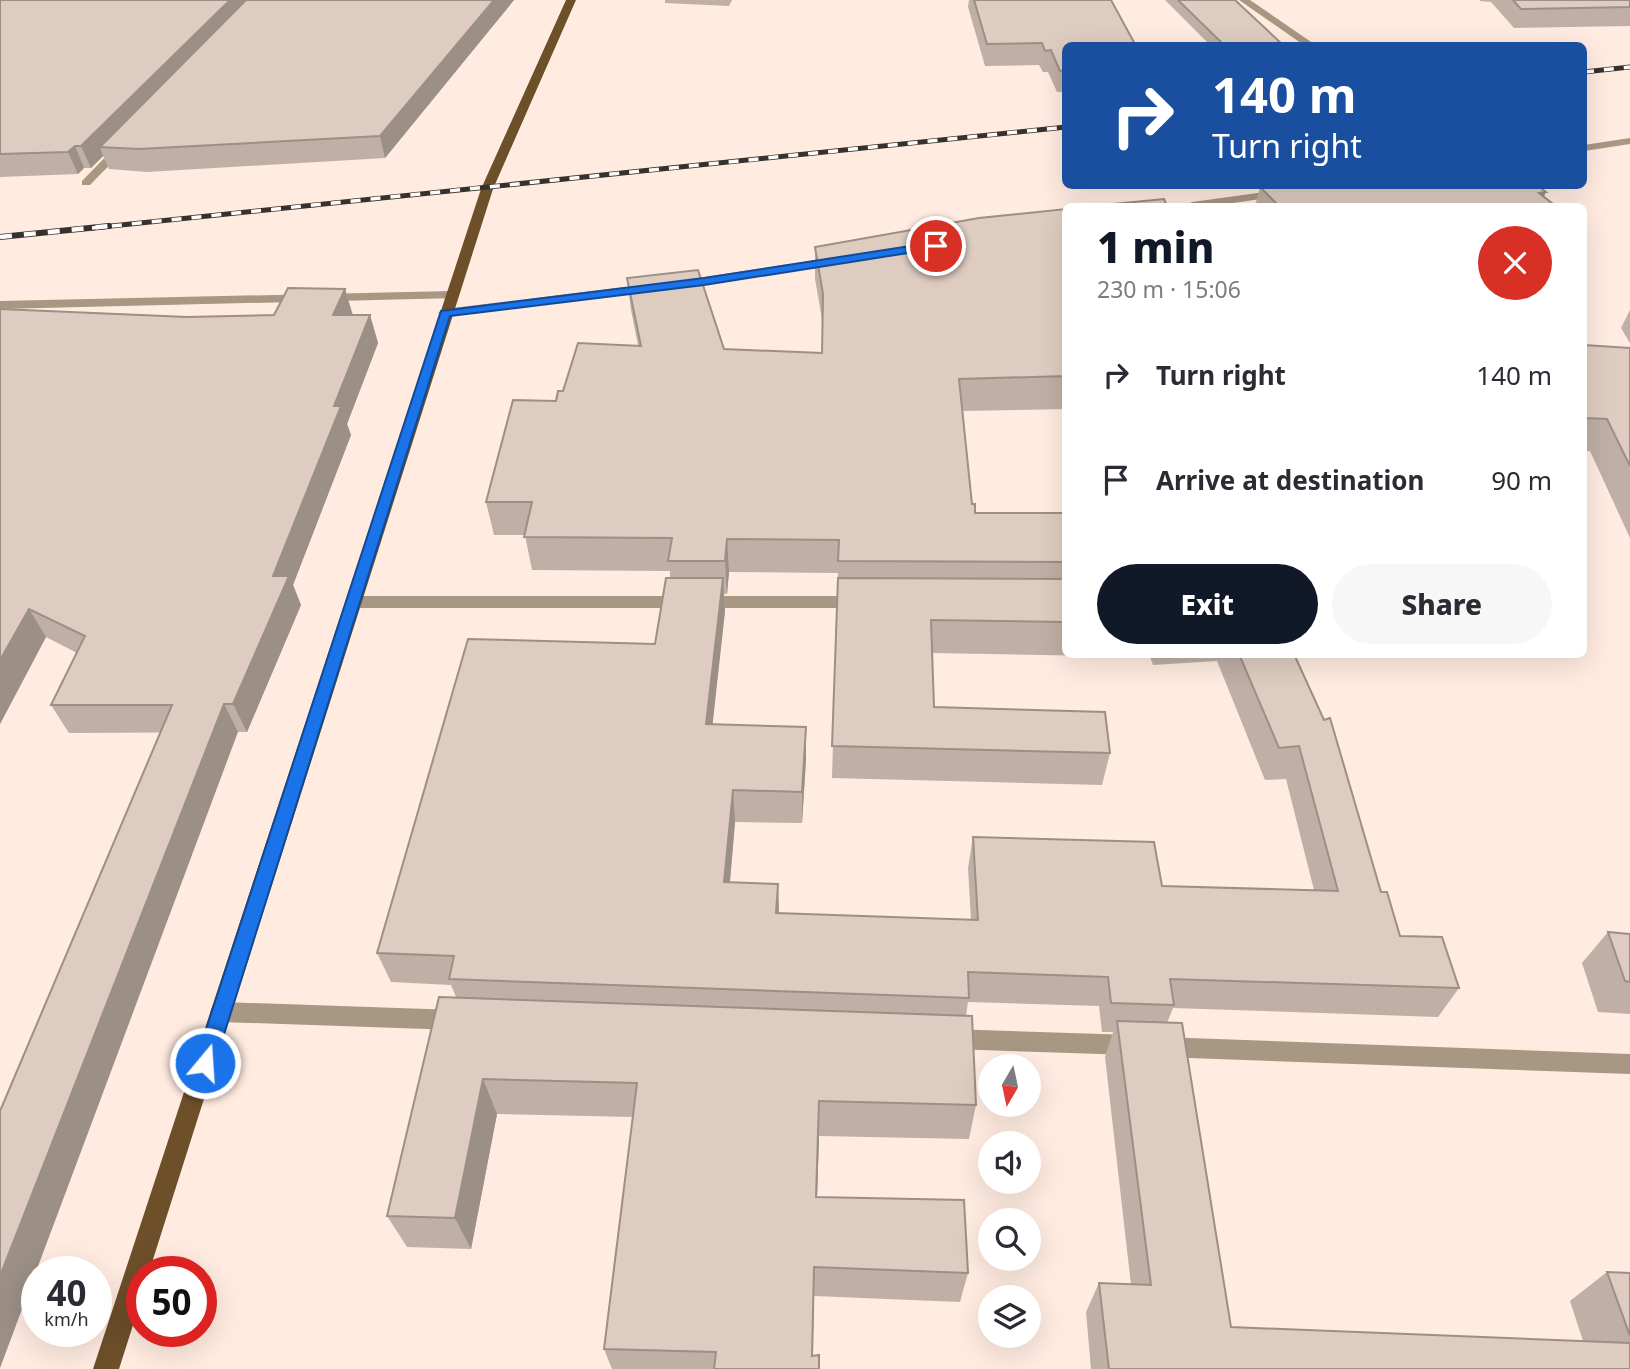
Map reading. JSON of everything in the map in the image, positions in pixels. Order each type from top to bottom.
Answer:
[{"type":"main road","points":[[106,1369],[487,188],[508,152],[553,32],[571,0]]},
{"type":"street","points":[[1244,0],[1306,42]]},
{"type":"street","points":[[86,183],[133,135]]},
{"type":"street","points":[[1587,148],[1630,141]]},
{"type":"street","points":[[1213,203],[1308,189]]},
{"type":"street","points":[[445,313],[704,281],[851,259]]},
{"type":"street","points":[[8,309],[452,295]]},
{"type":"street","points":[[354,602],[870,603]]},
{"type":"street","points":[[221,1012],[472,1021]]},
{"type":"street","points":[[933,1038],[1630,1064]]},
{"type":"building","points":[[0,0],[230,0],[81,146],[75,146],[68,152],[0,154]]},
{"type":"building","points":[[246,0],[494,0],[380,136],[139,149],[100,147]]},
{"type":"building","points":[[974,0],[1111,0],[1134,42],[1062,42],[1060,71],[1051,50],[1045,51],[1042,43],[987,44]]},
{"type":"building","points":[[1178,0],[1235,0],[1280,42],[1221,42]]},
{"type":"building","points":[[1513,0],[1630,0],[1630,7],[1521,9]]},
{"type":"building","points":[[1262,189],[1542,189],[1546,192],[1539,193],[1552,203],[1276,203]]},
{"type":"building","points":[[1164,199],[1166,203],[1123,203]]},
{"type":"building","points":[[1062,209],[1062,376],[959,379],[975,513],[1062,513],[1062,562],[838,561],[839,540],[727,539],[725,561],[668,561],[672,538],[524,537],[532,502],[486,502],[513,400],[556,401],[558,391],[563,391],[578,343],[641,346],[627,278],[698,270],[724,349],[822,353],[823,294],[815,247],[979,218]]},
{"type":"building","points":[[288,288],[345,289],[333,315],[370,315],[334,406],[341,406],[273,576],[289,576],[233,704],[224,704],[0,1276],[0,1111],[172,705],[51,705],[85,636],[29,609],[0,660],[0,309],[187,317],[274,315]]},
{"type":"building","points":[[1587,345],[1630,348],[1630,466],[1607,419],[1587,418]]},
{"type":"building","points":[[666,578],[723,578],[706,724],[806,727],[802,792],[733,790],[724,882],[778,884],[776,913],[978,920],[973,837],[1154,842],[1162,886],[1338,891],[1299,746],[1279,748],[1241,658],[1296,658],[1324,720],[1330,718],[1381,892],[1387,892],[1400,936],[1442,937],[1459,988],[1170,979],[1174,1005],[1111,1003],[1108,977],[968,972],[969,998],[449,979],[454,956],[377,953],[468,639],[655,644]]},
{"type":"building","points":[[838,578],[1062,579],[1062,622],[931,620],[934,707],[1105,712],[1110,753],[832,746]]},
{"type":"building","points":[[1608,932],[1630,934],[1630,982],[1625,981]]},
{"type":"building","points":[[439,997],[972,1016],[976,1105],[819,1101],[816,1197],[964,1200],[968,1273],[814,1267],[812,1356],[819,1355],[819,1369],[714,1369],[716,1352],[604,1349],[637,1083],[483,1079],[455,1218],[387,1216]]},
{"type":"building","points":[[1117,1021],[1182,1023],[1231,1327],[1630,1343],[1630,1369],[1109,1369],[1099,1283],[1151,1285]]},
{"type":"building","points":[[1607,1272],[1630,1273],[1630,1336]]},
{"type":"railway","points":[[1587,72],[1630,67]]},
{"type":"railway","points":[[92,228],[1062,127]]},
{"type":"railway","points":[[0,237],[109,226]]},
{"type":"route","points":[[205,1063],[445,313],[704,281],[936,246]]}]
